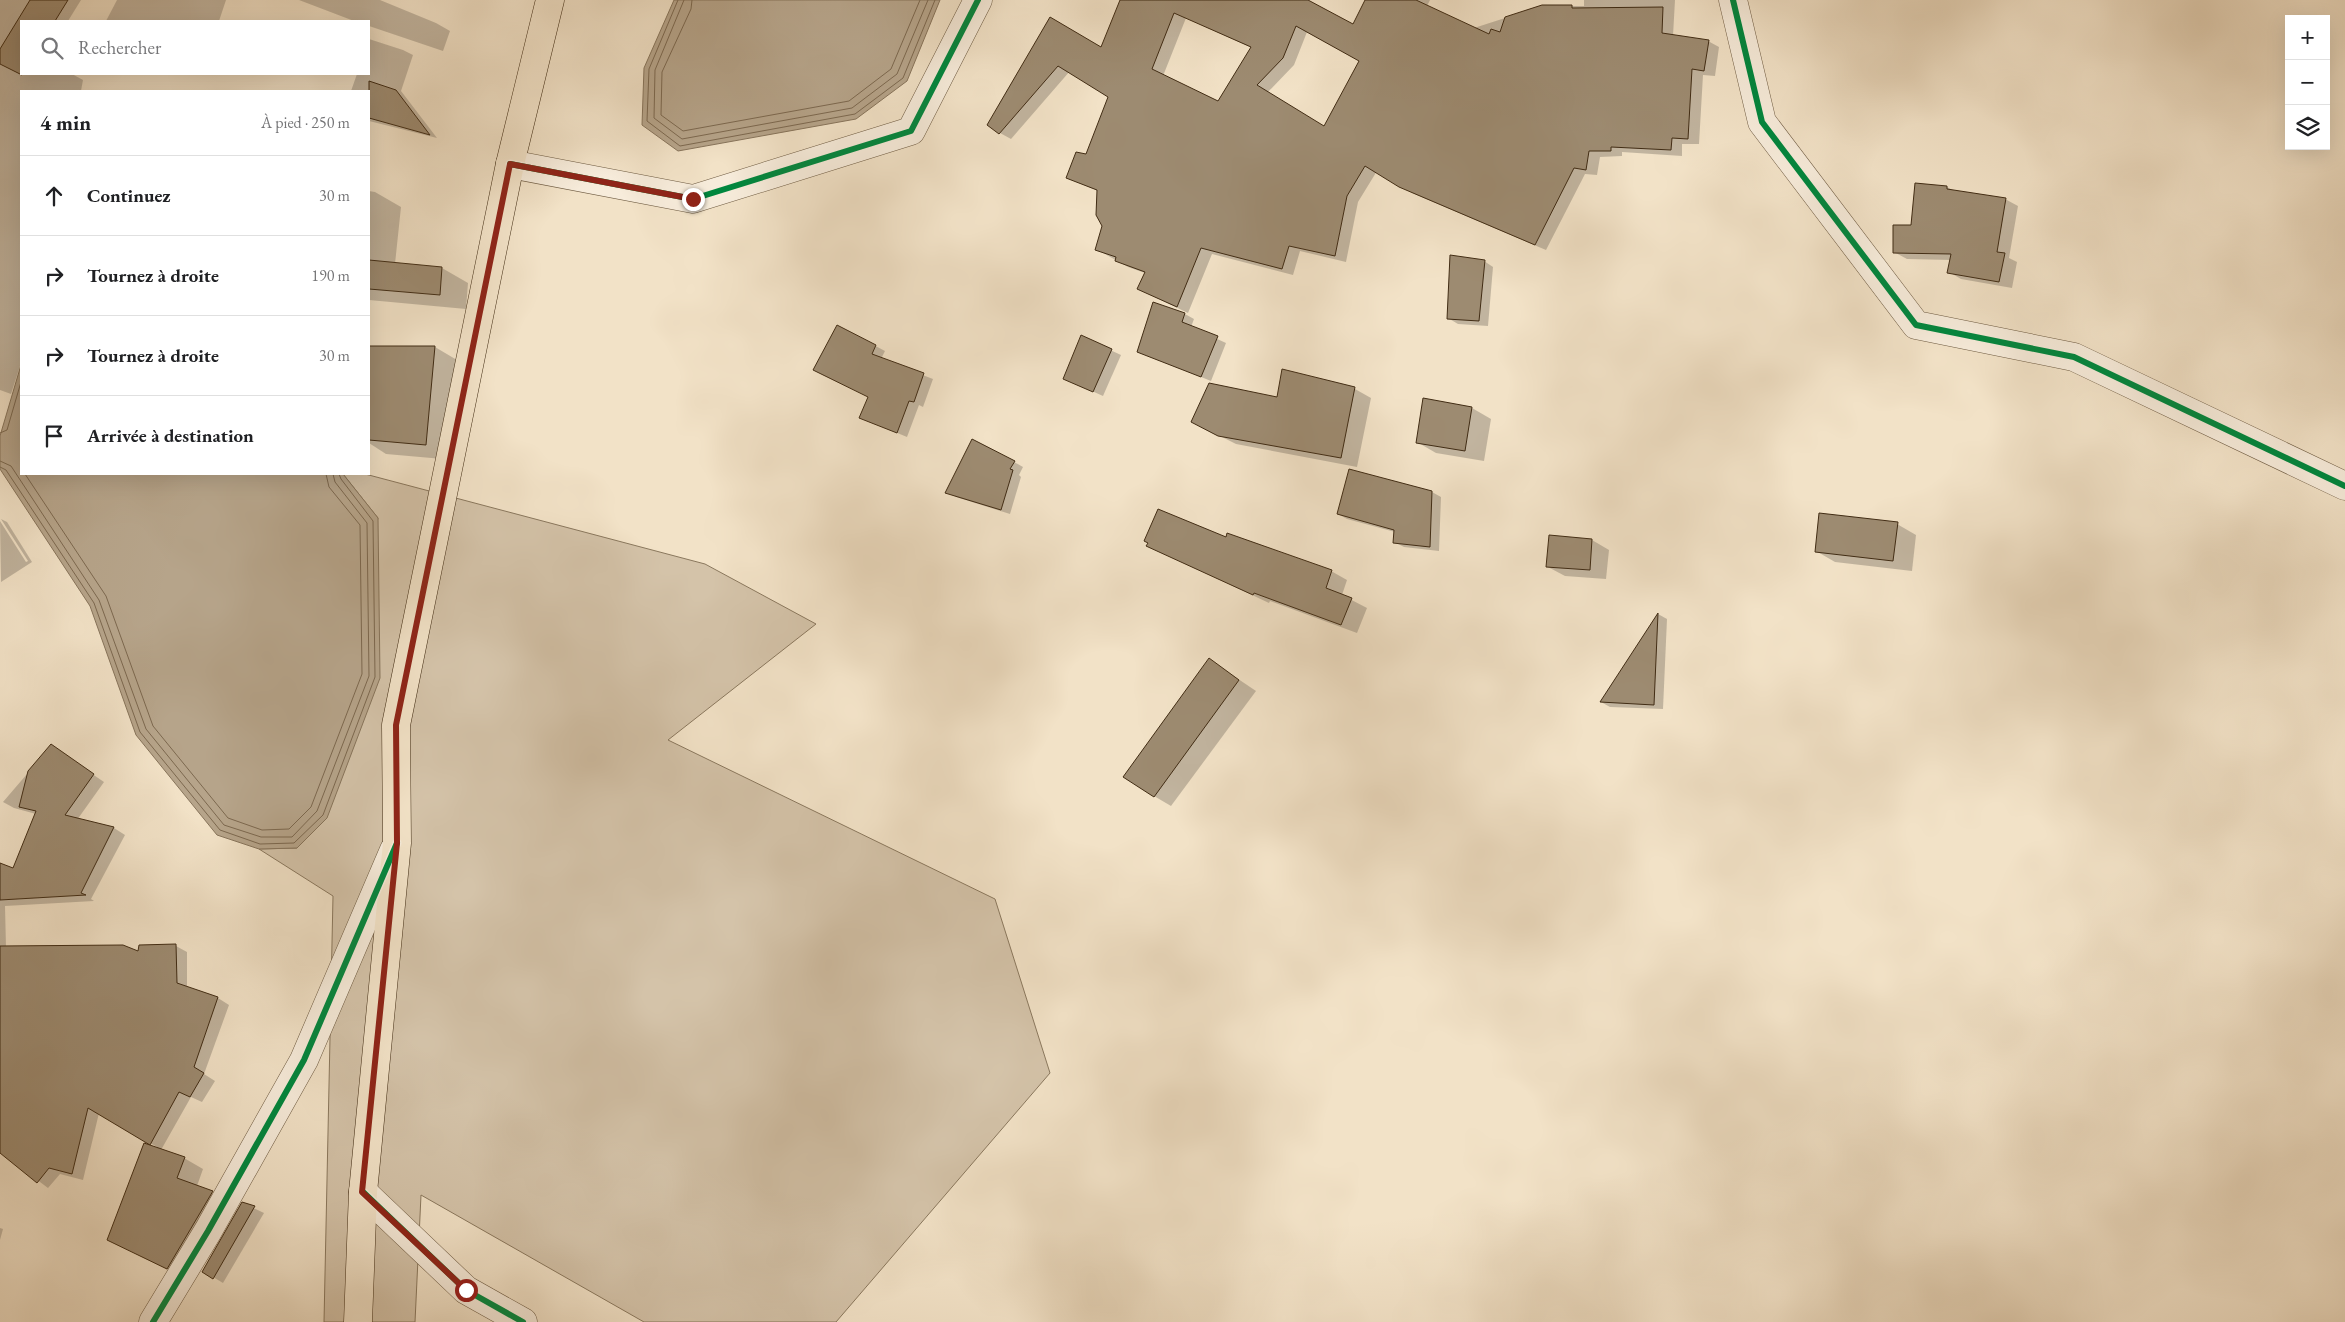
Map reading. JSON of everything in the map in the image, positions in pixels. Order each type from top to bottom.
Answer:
[{"type":"main road","points":[[358,1322],[362,1192],[397,843],[396,725],[510,164],[550,0]]},
{"type":"street","points":[[510,164],[693,199],[911,131],[978,0]]},
{"type":"street","points":[[1733,0],[1762,122],[1916,325],[2074,357],[2345,486]]},
{"type":"street","points":[[153,1322],[208,1231],[304,1060],[397,843]]},
{"type":"street","points":[[362,1192],[466,1290],[523,1322]]},
{"type":"shaded area","points":[[344,475],[369,475],[705,564],[816,624],[668,740],[995,899],[1050,1073],[836,1322],[644,1322],[421,1195],[415,1322],[324,1322],[333,896],[259,849],[297,848],[378,518]]},
{"type":"water","points":[[674,0],[940,0],[907,81],[856,119],[678,151],[642,125],[644,68]]},
{"type":"water","points":[[20,368],[20,475],[344,475],[378,518],[380,678],[327,818],[297,848],[259,849],[217,835],[136,735],[90,606],[0,469],[0,436]]},
{"type":"building","points":[[30,0],[68,0],[56,20],[20,20],[20,74],[0,64],[0,49]]},
{"type":"building","points":[[1120,0],[1308,0],[1353,24],[1365,0],[1416,0],[1489,34],[1491,29],[1500,32],[1505,17],[1542,5],[1572,5],[1572,8],[1663,7],[1662,33],[1709,40],[1704,71],[1692,69],[1688,139],[1672,138],[1671,150],[1611,147],[1611,151],[1589,151],[1586,170],[1574,168],[1535,245],[1399,187],[1365,166],[1347,196],[1335,256],[1289,246],[1282,269],[1201,248],[1177,307],[1137,289],[1145,272],[1115,261],[1116,257],[1095,250],[1102,226],[1096,215],[1097,190],[1066,178],[1076,152],[1086,154],[1108,97],[1058,66],[999,134],[987,125],[1050,17],[1101,47]],"holes":[[[1174,13],[1251,47],[1218,101],[1152,69]],[[1296,26],[1359,61],[1324,126],[1257,85],[1283,58]]]},
{"type":"building","points":[[369,81],[396,90],[430,135],[370,118]]},
{"type":"building","points":[[1915,183],[1947,186],[1947,189],[2006,198],[1997,252],[2005,253],[1999,282],[1947,273],[1951,254],[1893,253],[1893,225],[1911,225]]},
{"type":"building","points":[[1450,255],[1485,260],[1479,321],[1447,319]]},
{"type":"building","points":[[370,260],[442,267],[440,295],[370,289]]},
{"type":"building","points":[[1153,302],[1185,313],[1182,322],[1218,336],[1201,377],[1137,352]]},
{"type":"building","points":[[837,325],[876,345],[872,354],[924,373],[914,402],[909,401],[897,433],[859,418],[868,397],[813,370]]},
{"type":"building","points":[[1081,335],[1112,349],[1093,392],[1063,379]]},
{"type":"building","points":[[370,346],[435,346],[426,445],[370,440]]},
{"type":"building","points":[[1282,369],[1355,387],[1341,458],[1218,436],[1191,422],[1209,383],[1277,397]]},
{"type":"building","points":[[1423,398],[1472,407],[1465,451],[1416,443]]},
{"type":"building","points":[[972,439],[1015,461],[1010,469],[1013,470],[1001,510],[945,493]]},
{"type":"building","points":[[1349,469],[1432,491],[1430,547],[1393,543],[1394,530],[1337,514]]},
{"type":"building","points":[[1158,509],[1226,537],[1227,533],[1332,570],[1326,588],[1352,598],[1341,625],[1254,593],[1253,595],[1146,546],[1148,543],[1144,541]]},
{"type":"building","points":[[1819,513],[1898,522],[1893,561],[1815,552]]},
{"type":"building","points":[[1549,535],[1592,539],[1590,570],[1546,567]]},
{"type":"building","points":[[1658,613],[1654,705],[1600,702]]},
{"type":"building","points":[[1209,658],[1239,680],[1154,797],[1123,777]]},
{"type":"building","points":[[51,744],[94,774],[65,815],[114,827],[81,893],[86,895],[0,900],[0,863],[13,868],[36,811],[19,807],[28,771]]},
{"type":"building","points":[[176,944],[177,983],[218,997],[194,1067],[204,1073],[190,1097],[179,1092],[150,1145],[88,1108],[72,1174],[49,1168],[37,1183],[0,1153],[0,946],[123,945],[138,951],[139,945]]},
{"type":"building","points":[[144,1143],[185,1157],[177,1178],[213,1191],[167,1269],[107,1240]]},
{"type":"building","points":[[242,1202],[255,1206],[213,1279],[202,1272]]},
{"type":"cycle path","points":[[510,164],[693,199],[911,131],[978,0]]},
{"type":"cycle path","points":[[1733,0],[1762,122],[1916,325],[2074,357],[2345,486]]},
{"type":"cycle path","points":[[153,1322],[208,1231],[304,1060],[397,843]]},
{"type":"cycle path","points":[[363,1192],[466,1290],[523,1322]]},
{"type":"route","points":[[466,1290],[362,1192],[397,843],[396,725],[510,164],[693,199]]}]
